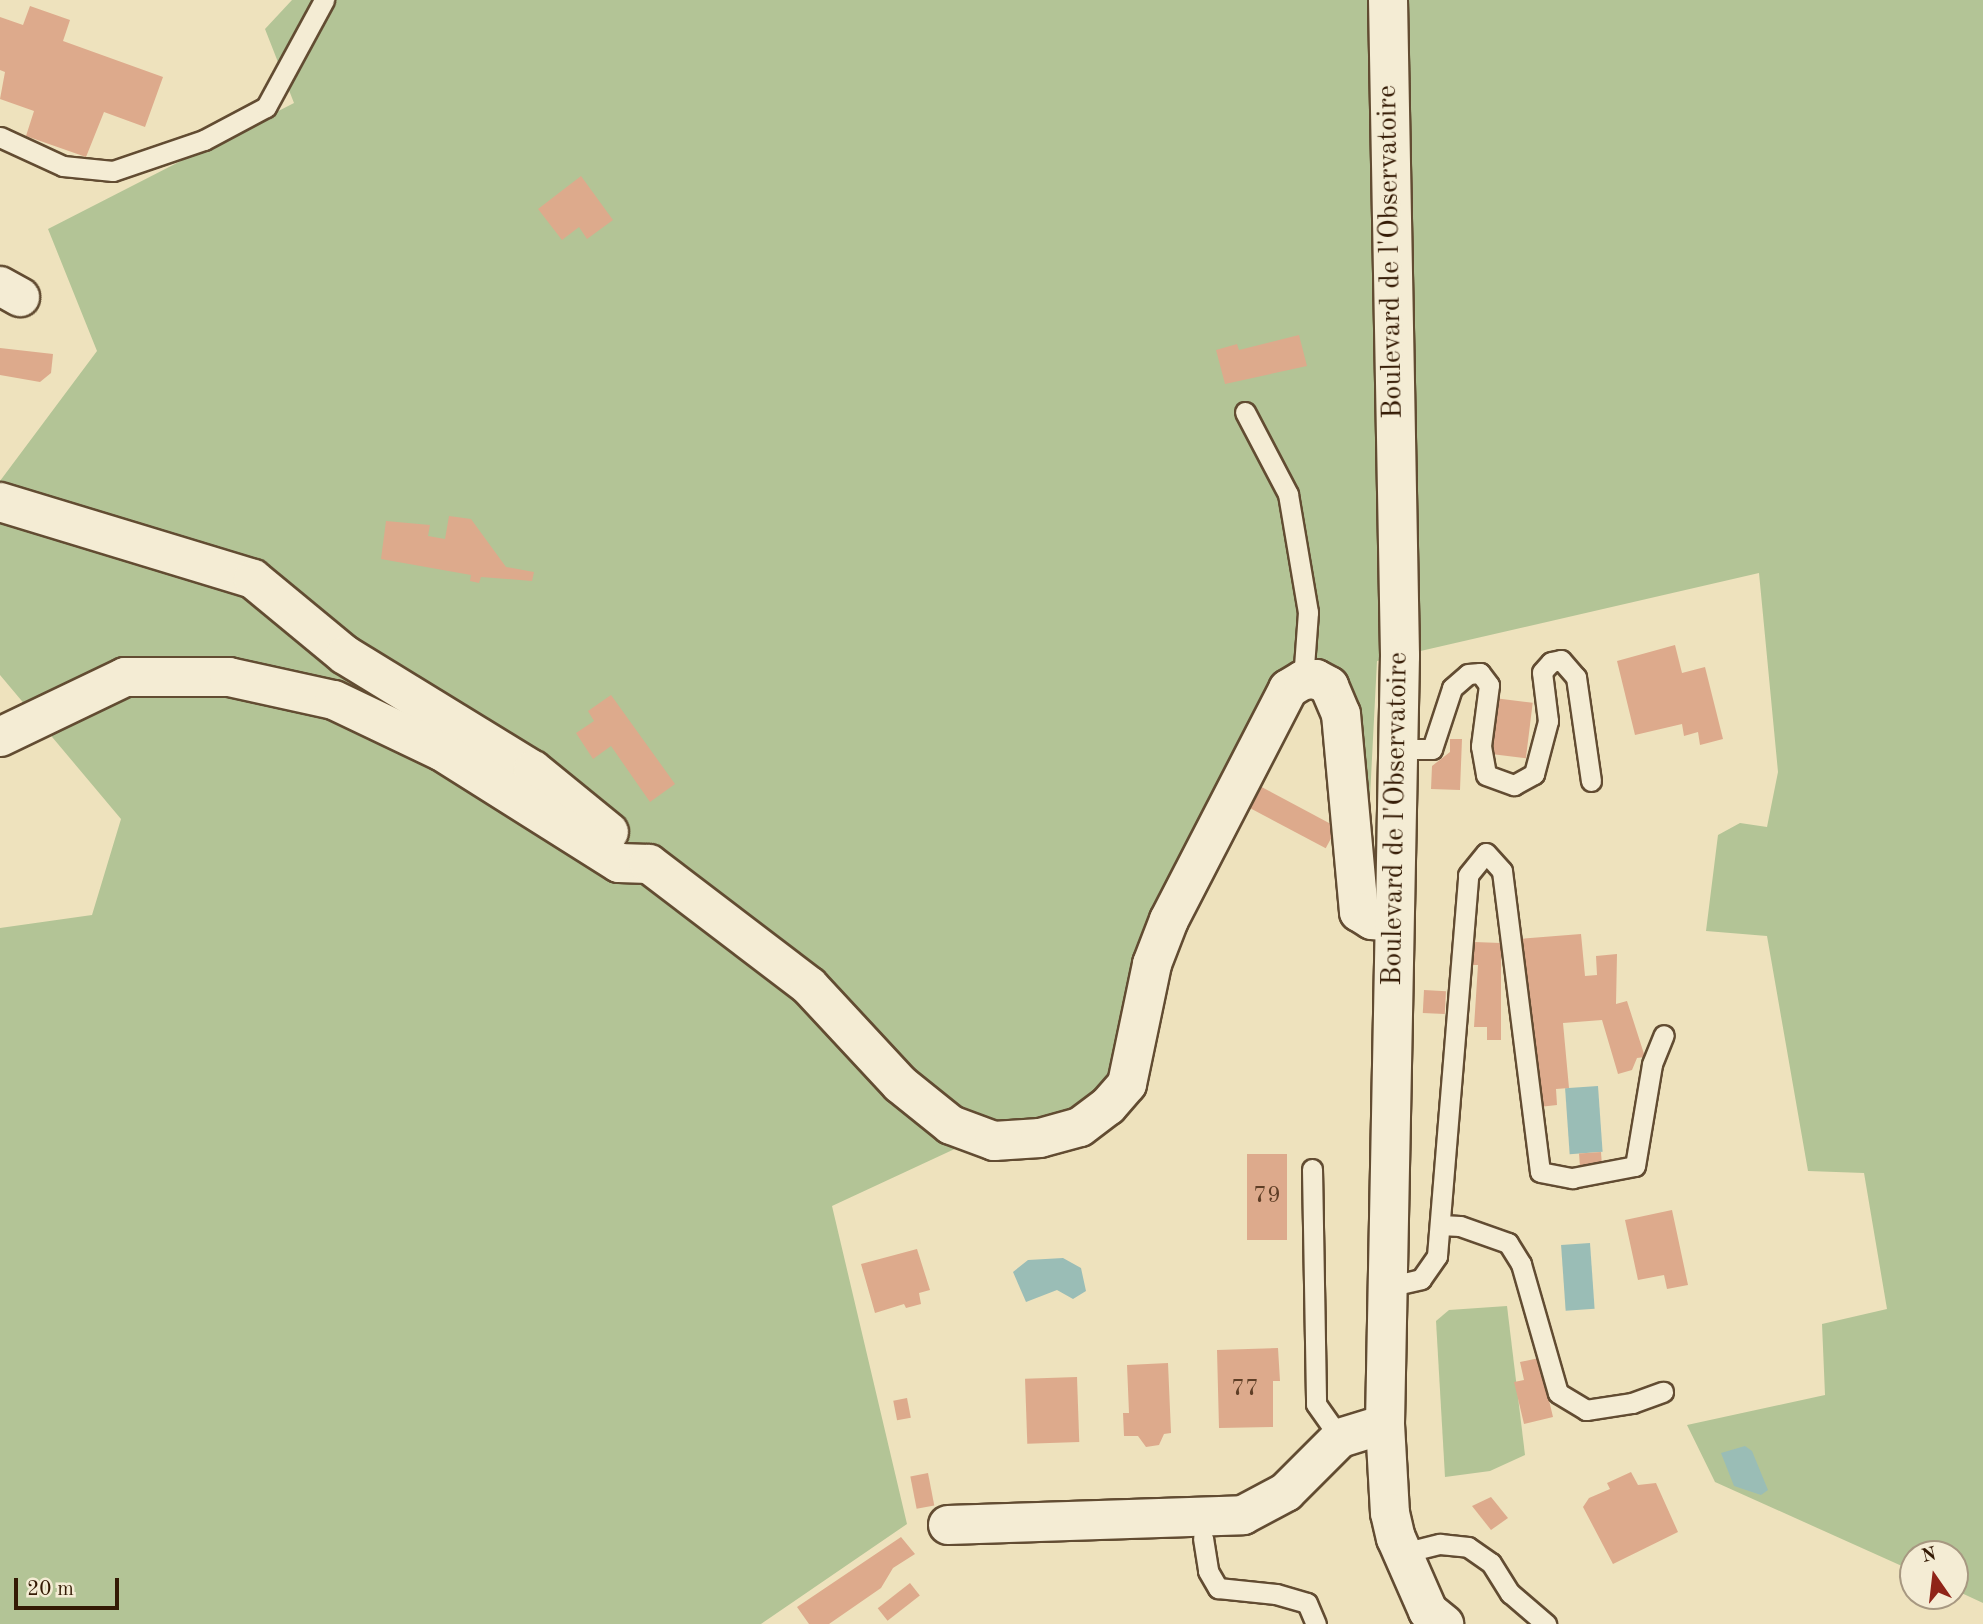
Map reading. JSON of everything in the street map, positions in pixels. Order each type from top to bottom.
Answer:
[{"type":"street","name":"Boulevard de l'Observatoire","points":[[1388,0],[1399,748],[1385,1424],[1390,1513],[1403,1553],[1428,1611],[1444,1624]]},
{"type":"street","points":[[0,502],[253,579],[345,655],[533,771],[649,864],[810,986],[900,1084],[951,1125],[994,1141],[1040,1138],[1080,1127],[1108,1106],[1127,1084],[1152,964],[1169,920],[1288,689],[1303,680],[1316,679],[1329,686],[1341,713],[1359,912],[1372,920],[1394,922]]},
{"type":"street","points":[[0,737],[125,677],[229,677],[334,700],[441,751],[620,863],[649,864]]},
{"type":"street","points":[[948,1525],[1243,1515],[1286,1492],[1340,1438],[1385,1424]]},
{"type":"lane","points":[[0,137],[63,166],[113,171],[204,141],[266,107],[324,0]]},
{"type":"lane","points":[[1245,412],[1288,494],[1308,612],[1303,680]]},
{"type":"lane","points":[[1399,748],[1432,749],[1452,688],[1468,674],[1480,673],[1489,685],[1481,746],[1486,775],[1514,785],[1534,774],[1548,721],[1542,672],[1551,662],[1561,660],[1576,677],[1591,781]]},
{"type":"lane","points":[[1387,1287],[1421,1279],[1437,1256],[1468,875],[1486,853],[1502,871],[1540,1172],[1573,1178],[1635,1166],[1652,1064],[1664,1035]]},
{"type":"lane","points":[[1312,1169],[1316,1404],[1340,1438]]},
{"type":"lane","points":[[1440,1224],[1460,1226],[1508,1243],[1521,1264],[1558,1393],[1586,1410],[1632,1403],[1663,1392]]},
{"type":"lane","points":[[1203,1538],[1208,1571],[1218,1588],[1276,1594],[1307,1603],[1316,1624]]},
{"type":"lane","points":[[1403,1553],[1440,1544],[1468,1547],[1491,1563],[1510,1593],[1546,1624]]},
{"type":"green space","points":[[292,0],[1983,0],[1983,1603],[1969,1596],[1969,1540],[1899,1540],[1899,1565],[1715,1482],[1687,1425],[1825,1395],[1822,1324],[1887,1309],[1864,1173],[1808,1171],[1767,936],[1706,931],[1718,835],[1740,823],[1767,827],[1778,772],[1759,573],[1377,661],[1370,797],[1356,802],[1317,676],[1204,859],[1132,1092],[974,1140],[832,1206],[907,1524],[761,1624],[0,1624],[0,928],[92,915],[121,819],[0,675],[0,481],[97,351],[48,229],[294,103],[265,29]]},
{"type":"green space","points":[[1507,1306],[1525,1455],[1490,1471],[1445,1477],[1436,1321],[1449,1310]]},
{"type":"water","points":[[1598,1086],[1603,1152],[1570,1154],[1565,1088]]},
{"type":"water","points":[[1590,1243],[1595,1309],[1566,1311],[1561,1245]]},
{"type":"water","points":[[1063,1258],[1081,1268],[1086,1291],[1073,1299],[1057,1290],[1026,1302],[1013,1272],[1028,1260]]},
{"type":"water","points":[[1745,1446],[1752,1451],[1768,1490],[1761,1495],[1734,1486],[1721,1453]]},
{"type":"building","points":[[30,6],[70,20],[63,41],[163,77],[145,127],[104,112],[86,157],[26,136],[34,111],[0,99],[5,72],[0,70],[0,17],[23,25]]},
{"type":"building","points":[[581,176],[613,220],[587,239],[579,227],[562,240],[538,209]]},
{"type":"building","points":[[1299,335],[1307,366],[1225,384],[1216,350],[1237,344],[1239,350]]},
{"type":"building","points":[[0,348],[53,354],[51,373],[40,382],[0,375]]},
{"type":"building","points":[[449,516],[471,519],[506,567],[534,572],[532,581],[481,577],[479,583],[470,581],[471,575],[381,559],[386,521],[430,525],[428,536],[445,539]]},
{"type":"building","points":[[1675,645],[1682,673],[1705,667],[1723,739],[1700,745],[1698,732],[1684,736],[1682,724],[1635,735],[1617,661]]},
{"type":"building","points":[[611,695],[675,784],[650,802],[611,746],[593,759],[576,733],[594,721],[588,711]]},
{"type":"building","points":[[1494,698],[1533,703],[1526,758],[1487,754]]},
{"type":"building","points":[[1450,739],[1462,739],[1460,790],[1431,789],[1432,766],[1450,752]]},
{"type":"building","points":[[1254,783],[1337,827],[1326,848],[1243,804]]},
{"type":"building","points":[[1581,934],[1585,976],[1597,975],[1596,956],[1617,954],[1616,1004],[1627,1001],[1645,1057],[1637,1058],[1632,1070],[1618,1074],[1602,1020],[1563,1023],[1569,1088],[1556,1089],[1557,1105],[1539,1107],[1519,939]]},
{"type":"building","points":[[1474,942],[1501,943],[1501,1040],[1487,1040],[1487,1027],[1474,1027],[1478,965],[1473,965]]},
{"type":"building","points":[[1424,990],[1446,991],[1445,1014],[1423,1013]]},
{"type":"building","points":[[1601,1152],[1602,1165],[1580,1167],[1579,1154]]},
{"type":"building","points":[[1247,1154],[1287,1154],[1287,1240],[1247,1240]]},
{"type":"building","points":[[1672,1210],[1688,1285],[1667,1289],[1664,1275],[1638,1280],[1625,1220]]},
{"type":"building","points":[[917,1249],[930,1290],[919,1293],[921,1304],[906,1308],[904,1304],[875,1313],[861,1264]]},
{"type":"building","points":[[1278,1348],[1280,1381],[1273,1381],[1273,1427],[1219,1428],[1217,1350]]},
{"type":"building","points":[[1539,1358],[1553,1417],[1524,1424],[1514,1382],[1524,1380],[1520,1362]]},
{"type":"building","points":[[1168,1363],[1171,1433],[1164,1434],[1159,1445],[1146,1447],[1138,1436],[1124,1436],[1123,1413],[1129,1413],[1127,1365]]},
{"type":"building","points":[[1077,1377],[1079,1442],[1027,1444],[1025,1379]]},
{"type":"building","points":[[907,1398],[911,1418],[897,1420],[893,1401]]},
{"type":"building","points":[[1631,1472],[1638,1485],[1656,1483],[1678,1532],[1613,1564],[1583,1507],[1589,1498],[1610,1489],[1607,1483]]},
{"type":"building","points":[[928,1473],[934,1505],[917,1509],[910,1476]]},
{"type":"building","points":[[1491,1497],[1508,1518],[1491,1530],[1472,1506]]},
{"type":"building","points":[[901,1537],[915,1554],[893,1568],[881,1588],[829,1624],[809,1624],[797,1607]]},
{"type":"building","points":[[910,1583],[920,1596],[888,1621],[878,1608]]}]
